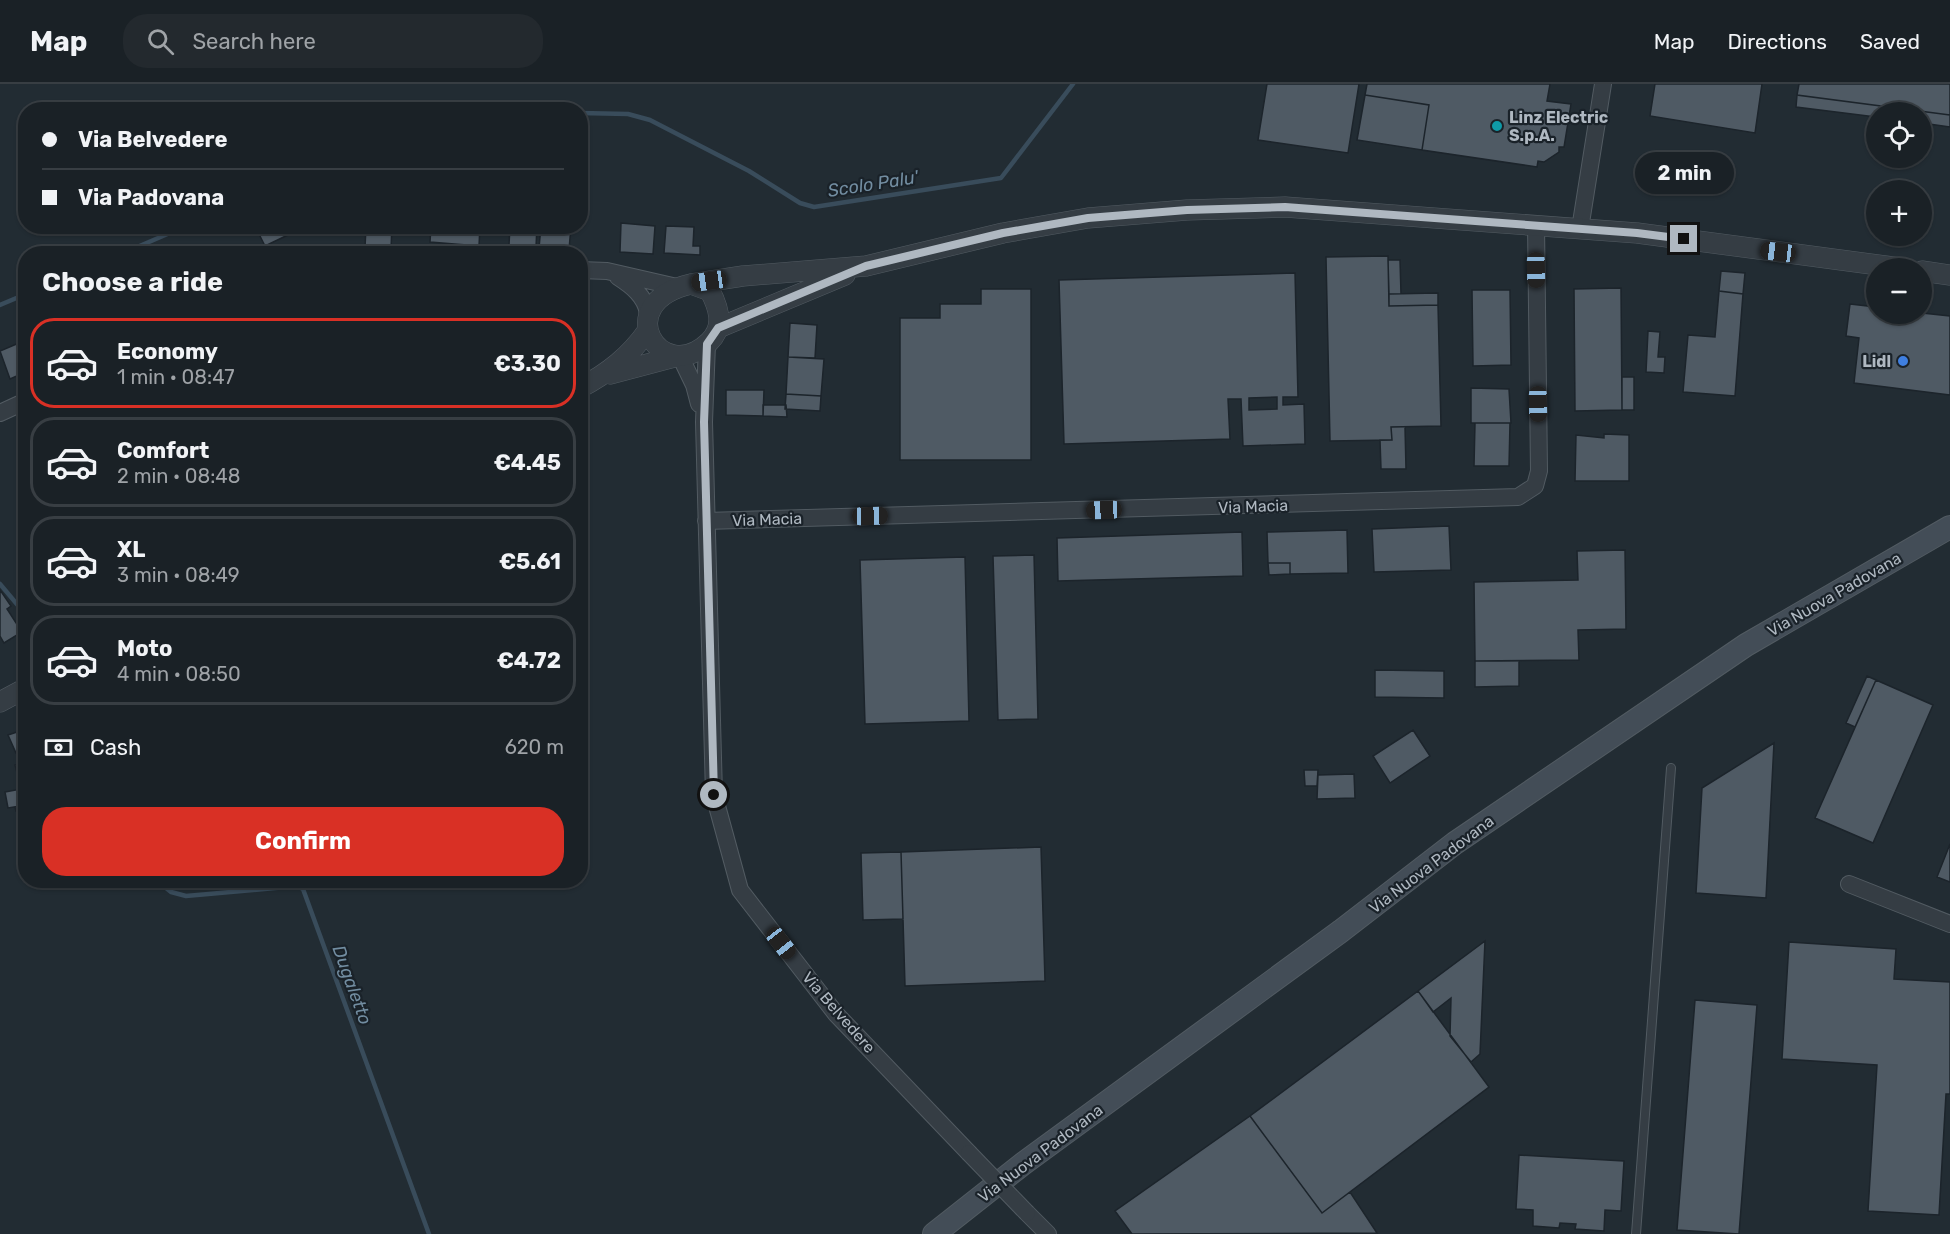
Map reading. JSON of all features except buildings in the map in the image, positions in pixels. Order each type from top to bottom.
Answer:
[{"type":"main road","name":"Via Nuova Padovana","points":[[934,1234],[1024,1163],[1341,931],[1455,843],[1746,645],[1950,526]]},
{"type":"street","points":[[1580,229],[1603,84]]},
{"type":"street","points":[[588,384],[602,376],[632,352],[659,296],[684,286],[743,276],[866,266],[1003,233],[1088,218],[1187,210],[1285,207],[1637,233],[1866,263]]},
{"type":"street","name":"Via Macia","points":[[706,521],[1518,497],[1535,486],[1539,471],[1536,225]]},
{"type":"street","points":[[602,376],[694,353],[712,336],[866,266]]},
{"type":"street","points":[[588,270],[607,271],[710,291],[719,309],[712,336]]},
{"type":"street","points":[[607,271],[634,287],[646,305],[648,322],[659,348],[679,356]]},
{"type":"street","points":[[1932,272],[1950,275]]},
{"type":"street","name":"Via Belvedere","points":[[712,336],[704,422],[714,795],[740,890],[836,1014],[1048,1234]]},
{"type":"street","name":"Via Belvedere","points":[[679,356],[694,385],[704,422]]},
{"type":"street","points":[[0,413],[18,405]]},
{"type":"street","points":[[0,702],[18,692]]},
{"type":"street","points":[[1849,884],[1950,924]]},
{"type":"lane","points":[[1636,1234],[1671,768]]},
{"type":"waterway","name":"Scolo Palu'","points":[[588,113],[628,114],[650,120],[749,171],[800,203],[814,207],[1001,178],[1073,84]]},
{"type":"waterway","name":"Scolo Palu'","points":[[140,246],[167,234]]},
{"type":"waterway","name":"Scolo Palu'","points":[[0,305],[18,297]]},
{"type":"waterway","name":"Dugaletto","points":[[0,584],[18,605]]},
{"type":"waterway","name":"Dugaletto","points":[[166,888],[171,892],[186,896],[275,888]]},
{"type":"waterway","name":"Dugaletto","points":[[301,888],[429,1234]]},
{"type":"place","name":"Linz Electric S.p.A.","points":[[1497,126]]},
{"type":"place","name":"Lidl","points":[[1903,361]]},
{"type":"route","points":[[714,795],[704,422],[707,344],[714,337],[718,328],[866,266],[1003,233],[1088,218],[1187,210],[1285,207],[1637,233],[1684,239]]}]
